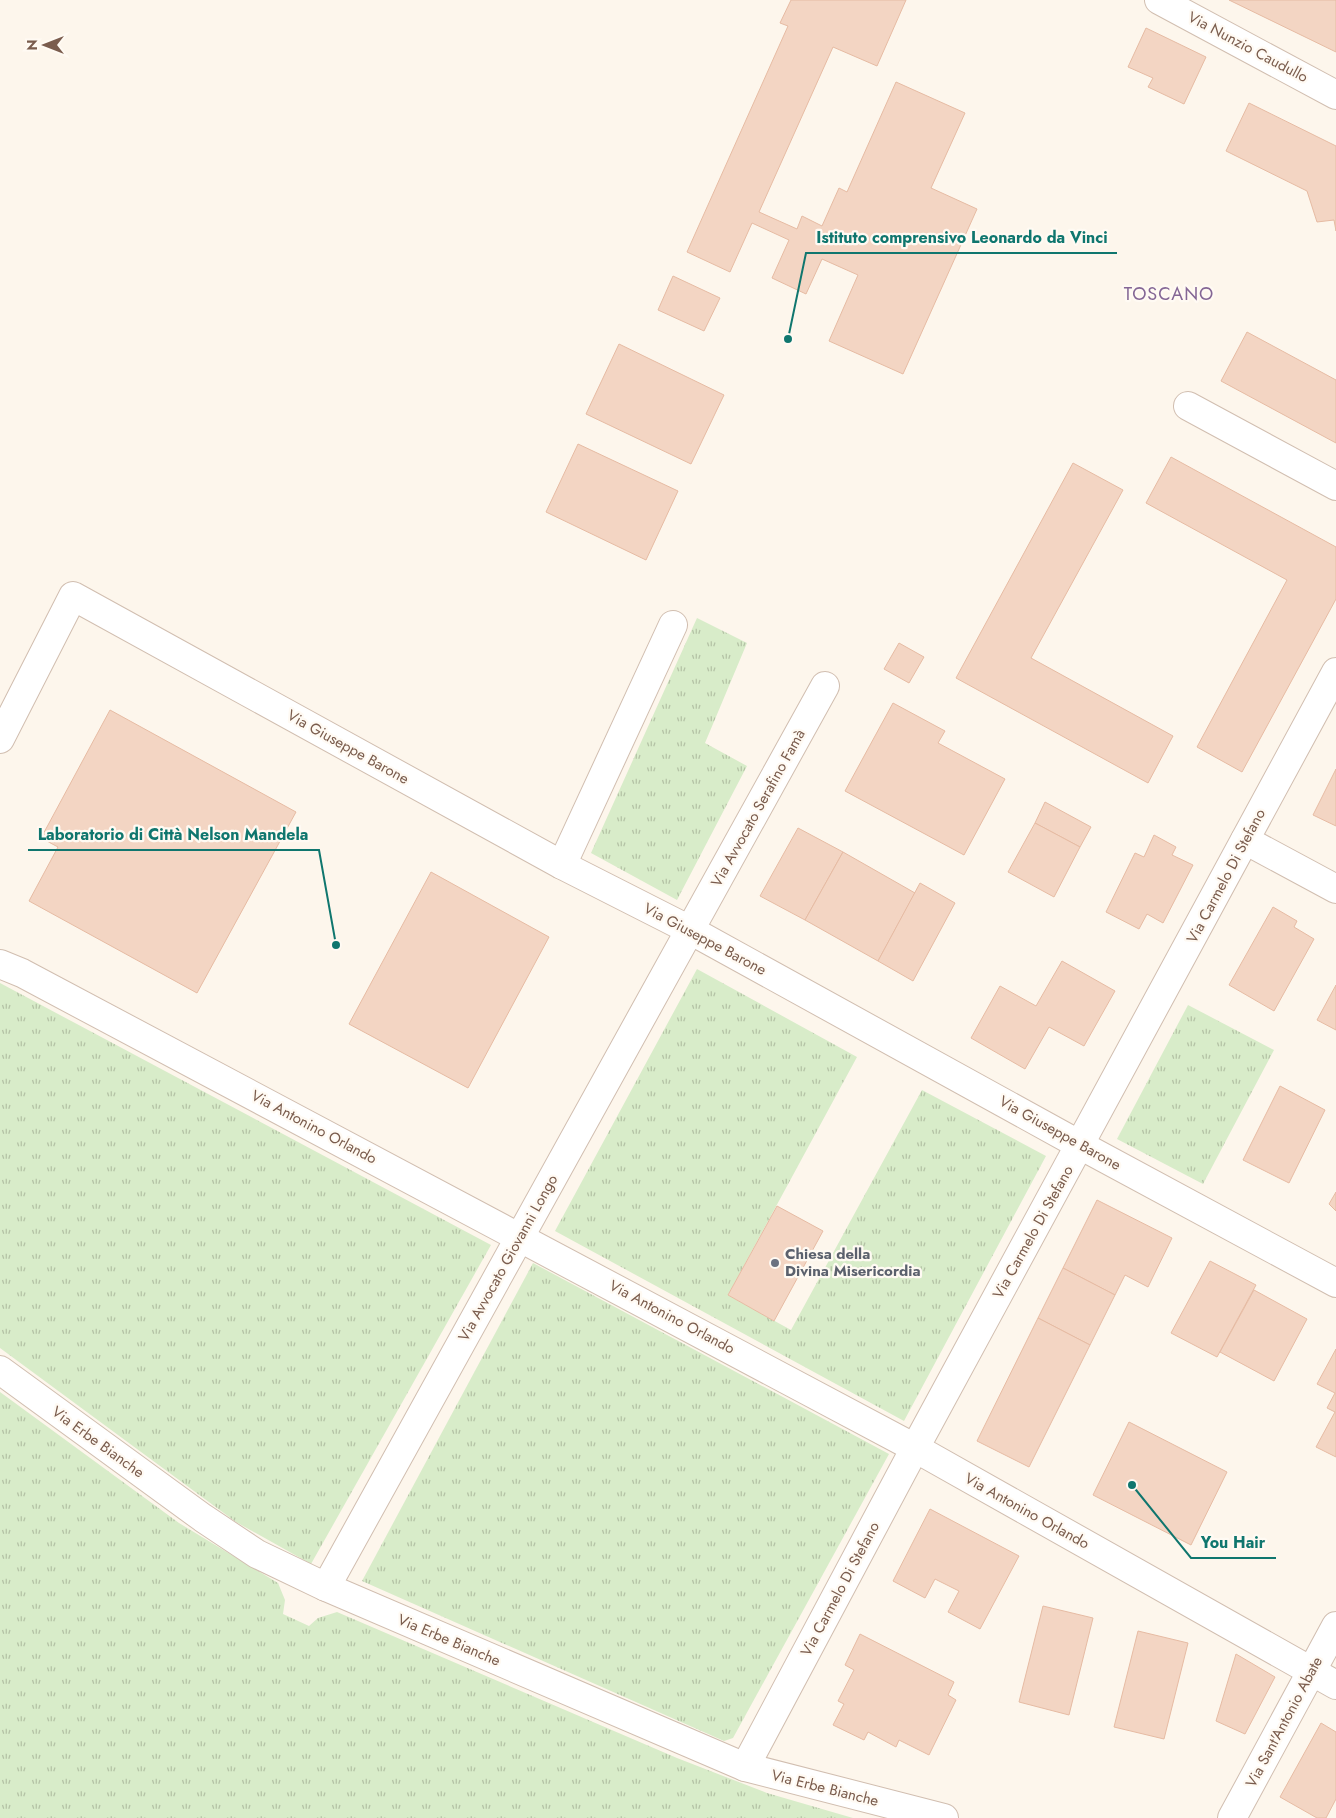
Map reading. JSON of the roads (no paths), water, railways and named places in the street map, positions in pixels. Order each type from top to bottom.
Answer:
[{"type":"street","name":"Via Nunzio Caudullo","points":[[1159,0],[1336,94]]},
{"type":"street","points":[[1188,406],[1336,486]]},
{"type":"street","name":"Via Giuseppe Barone","points":[[0,739],[74,596],[562,865],[690,930],[1080,1145],[1336,1283]]},
{"type":"street","points":[[562,865],[673,625]]},
{"type":"street","name":"Via Carmelo Di Stefano","points":[[745,1767],[915,1448],[1336,672]]},
{"type":"street","name":"Via Avvocato Serafino Famà","points":[[690,930],[825,686]]},
{"type":"street","points":[[1245,840],[1336,889]]},
{"type":"street","name":"Via Avvocato Giovanni Longo","points":[[326,1587],[690,930]]},
{"type":"street","points":[[0,956],[31,978]]},
{"type":"street","name":"Via Antonino Orlando","points":[[0,964],[31,978],[520,1236],[915,1448],[1336,1685]]},
{"type":"street","name":"Via Erbe Bianche","points":[[0,1370],[203,1518],[257,1554],[326,1587],[745,1767],[944,1818]]},
{"type":"street","name":"Via Sant'Antonio Abate","points":[[1232,1818],[1336,1626]]},
{"type":"place","name":"Istituto comprensivo Leonardo da Vinci","points":[[788,339]]},
{"type":"place","name":"Laboratorio di Città Nelson Mandela","points":[[336,945]]},
{"type":"place","name":"Chiesa della Divina Misericordia","points":[[775,1263]]},
{"type":"place","name":"You Hair","points":[[1132,1485]]},
{"type":"district","name":"TOSCANO","points":[[1169,294]]}]
